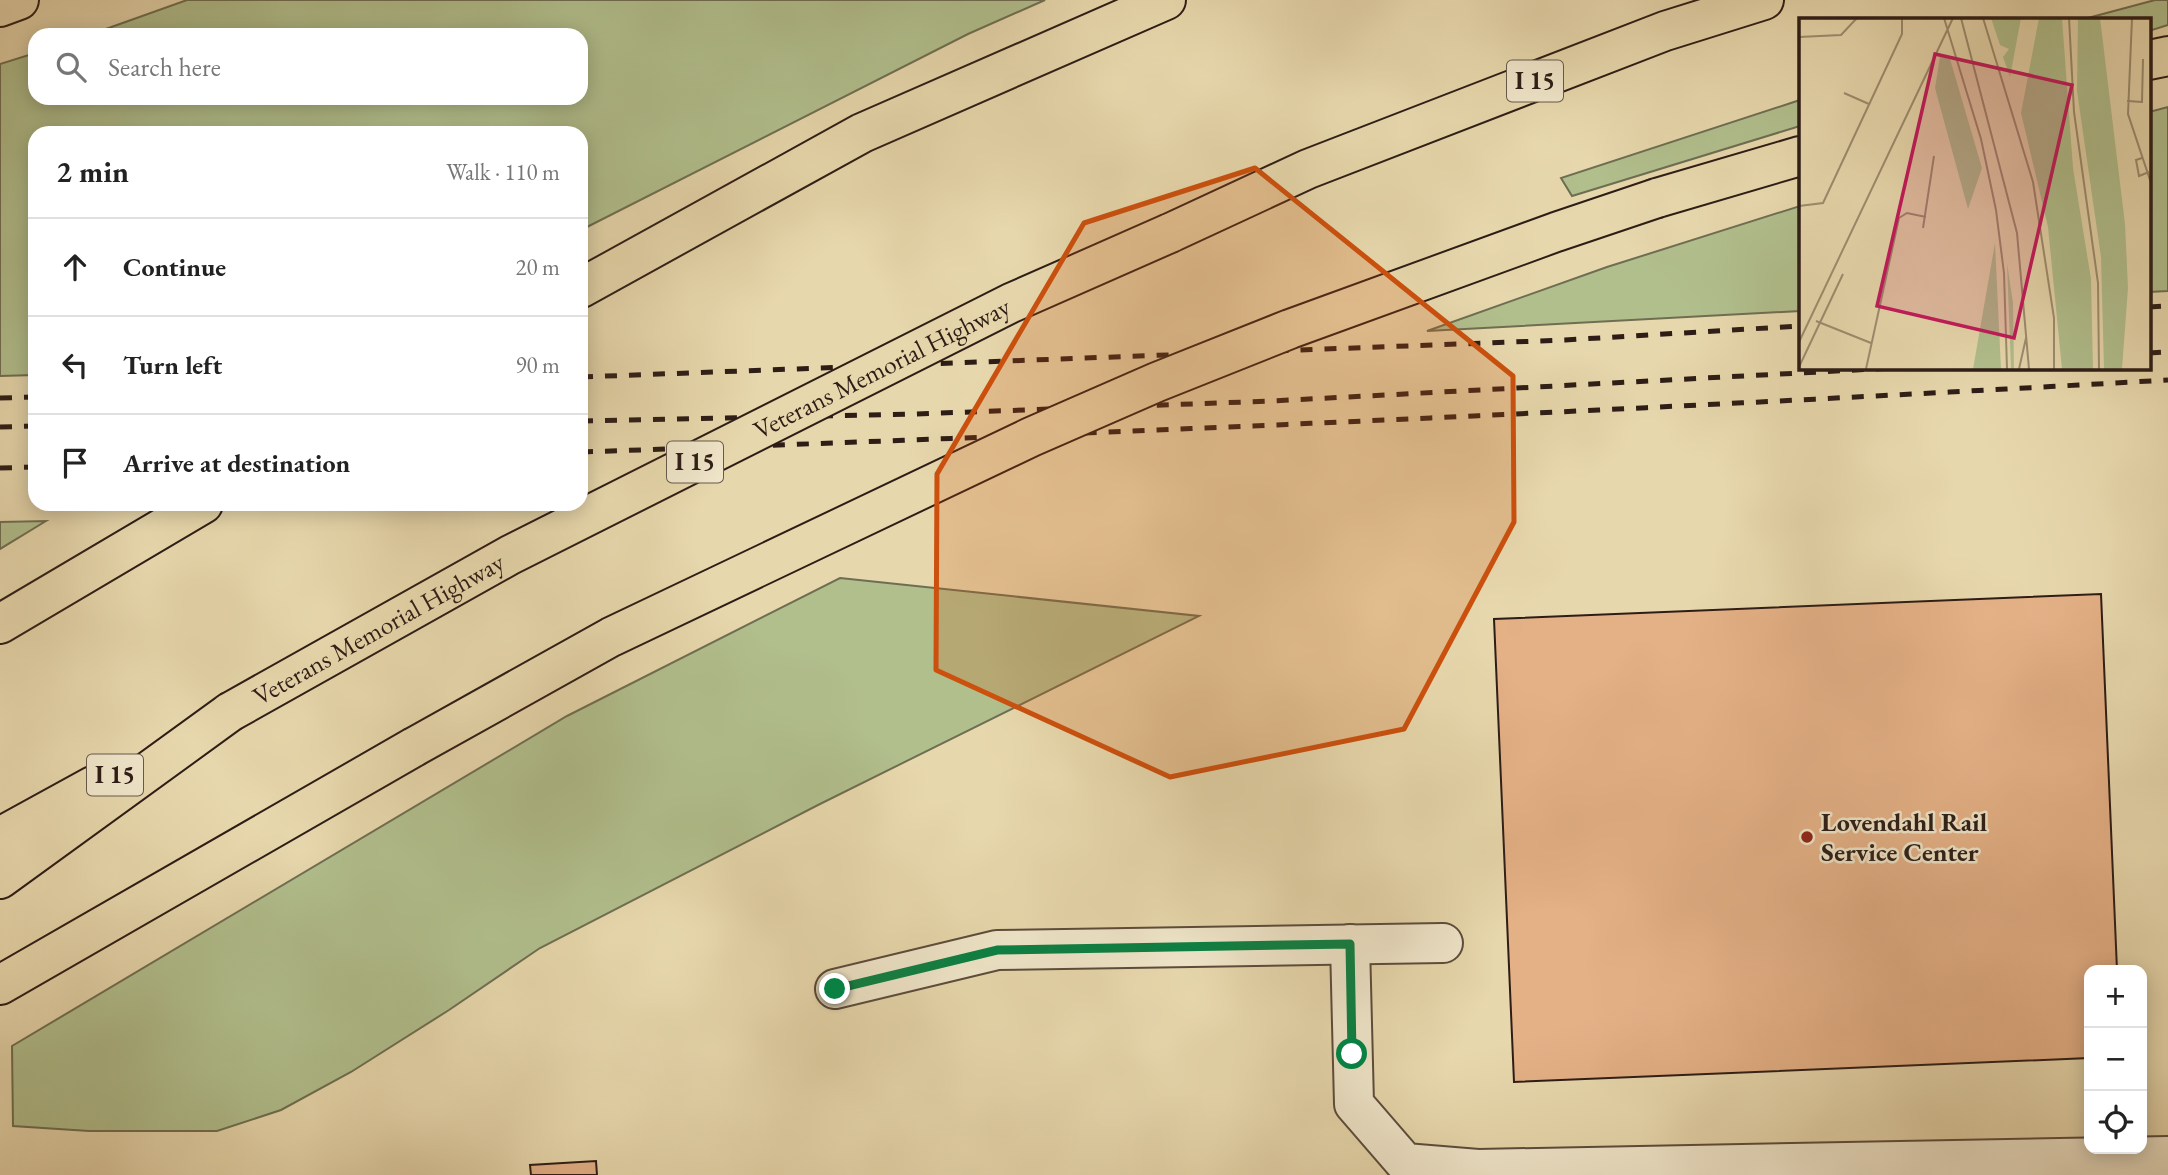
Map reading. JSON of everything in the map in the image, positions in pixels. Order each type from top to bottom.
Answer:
[{"type":"highway","points":[[0,7],[19,0]]},
{"type":"highway","points":[[588,284],[862,133],[1166,0]]},
{"type":"highway","name":"Veterans Memorial Highway","points":[[0,837],[510,555],[1011,303],[1308,169],[1665,31],[1764,0]]},
{"type":"highway","points":[[2150,60],[2168,55]]},
{"type":"highway","points":[[0,985],[611,637],[1031,437],[1157,382],[1290,329],[1556,232],[1657,198],[1799,157]]},
{"type":"highway","points":[[0,624],[191,511]]},
{"type":"highway","points":[[0,879],[230,712]]},
{"type":"lane","points":[[835,989],[997,950],[1443,943]]},
{"type":"lane","points":[[1350,944],[1354,1104],[1405,1163],[1478,1169],[2168,1157]]},
{"type":"highlighted area","points":[[1255,168],[1513,376],[1514,522],[1404,729],[1170,777],[936,670],[937,474],[1084,223]]},
{"type":"green space","points":[[187,0],[1045,0],[968,34],[588,226],[588,126],[28,126],[28,375],[0,376],[0,64],[28,55],[28,105],[588,105],[588,28],[109,28]]},
{"type":"green space","points":[[2155,0],[2168,0],[2168,25],[2150,31],[2150,18],[2088,18]]},
{"type":"green space","points":[[1799,100],[1799,126],[1572,196],[1561,178]]},
{"type":"green space","points":[[2168,107],[2168,291],[2150,292],[2150,112]]},
{"type":"green space","points":[[1799,206],[1799,311],[1427,331],[1607,267]]},
{"type":"green space","points":[[46,521],[0,549],[0,522]]},
{"type":"green space","points":[[840,578],[1199,616],[818,805],[540,948],[351,1072],[281,1110],[217,1131],[89,1131],[13,1126],[12,1046],[567,716]]},
{"type":"building","name":"Lovendahl Rail Service Center","points":[[2101,594],[2117,965],[2084,965],[2084,1058],[1514,1082],[1494,619]]},
{"type":"building","points":[[596,1161],[597,1175],[531,1175],[530,1165]]},
{"type":"railway","points":[[2150,307],[2168,306]]},
{"type":"railway","points":[[588,377],[1565,340],[1799,326]]},
{"type":"railway","points":[[2150,353],[2168,352]]},
{"type":"railway","points":[[588,421],[914,414],[1272,401],[1875,369]]},
{"type":"railway","points":[[588,452],[1375,420],[2168,380]]},
{"type":"railway","points":[[0,398],[28,397]]},
{"type":"railway","points":[[0,427],[28,426]]},
{"type":"railway","points":[[0,468],[28,467]]},
{"type":"place","name":"Lovendahl Rail Service Center","points":[[1807,837]]},
{"type":"route","points":[[835,989],[997,950],[1350,944],[1352,1054]]}]
